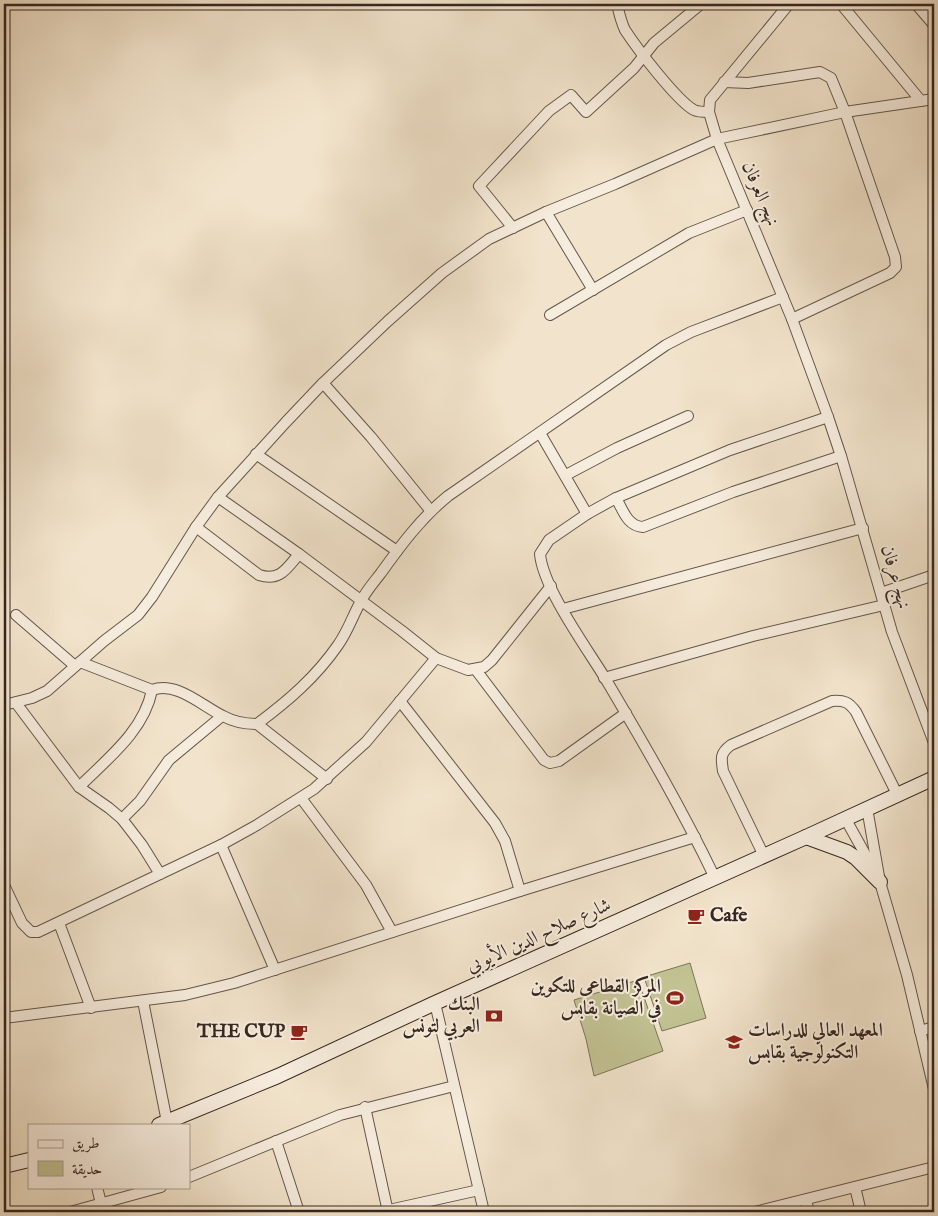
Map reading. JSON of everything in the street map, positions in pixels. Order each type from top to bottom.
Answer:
[{"type":"main road","name":"شارع صلاح الدين الأيوبي","points":[[163,1124],[278,1076],[934,778]]},
{"type":"main road","points":[[806,837],[847,852],[856,858],[880,882]]},
{"type":"main road","points":[[4,1166],[28,1160]]},
{"type":"street","points":[[618,4],[619,14],[625,29],[643,55],[686,104],[695,111],[709,112],[710,100],[786,5]]},
{"type":"street","points":[[513,228],[479,186],[549,111],[571,95],[586,112],[634,68],[654,43],[701,4]]},
{"type":"street","points":[[841,4],[921,100]]},
{"type":"street","points":[[916,4],[934,25]]},
{"type":"street","points":[[724,82],[748,83],[820,72],[831,78],[846,112],[895,257],[896,267],[890,273],[792,319]]},
{"type":"street","points":[[4,705],[32,698],[47,691],[138,615],[152,597],[196,527],[256,454],[323,383],[442,273],[489,239],[546,212],[717,139],[846,112],[934,99]]},
{"type":"street","name":"نهج العرفان","points":[[709,112],[717,139],[792,319],[828,418]]},
{"type":"street","points":[[550,315],[689,233],[747,210]]},
{"type":"street","points":[[546,212],[593,290]]},
{"type":"street","points":[[257,724],[307,683],[322,667],[339,644],[354,618],[361,600],[430,510],[666,345],[691,332],[783,297]]},
{"type":"street","points":[[323,383],[371,437],[430,510]]},
{"type":"street","points":[[566,475],[617,448],[688,416]]},
{"type":"street","points":[[715,878],[658,767],[563,609],[551,586],[540,554],[549,540],[587,514],[616,498],[730,450],[828,418]]},
{"type":"street","name":"نهج عرفان","points":[[828,418],[863,528],[884,604],[908,676],[934,743]]},
{"type":"street","points":[[540,432],[587,514]]},
{"type":"street","points":[[256,454],[397,551]]},
{"type":"street","points":[[616,498],[629,521],[633,525],[643,527],[733,492],[841,456]]},
{"type":"street","points":[[218,498],[299,554],[402,630],[436,658],[468,670],[484,667],[492,660],[551,586]]},
{"type":"street","points":[[196,527],[259,575],[267,577],[279,575],[284,572],[299,554]]},
{"type":"street","points":[[563,609],[863,528]]},
{"type":"street","points":[[881,593],[934,575]]},
{"type":"street","points":[[604,678],[753,636],[884,604]]},
{"type":"street","points":[[16,615],[78,664],[152,690],[158,688],[173,689],[222,716],[245,724],[257,724],[327,779]]},
{"type":"street","points":[[4,885],[22,923],[31,932],[38,932],[221,845],[257,826],[327,779],[366,742],[436,658]]},
{"type":"street","points":[[476,670],[544,760],[550,763],[559,760],[626,714]]},
{"type":"street","points":[[79,787],[136,727],[148,706],[152,690]]},
{"type":"street","points":[[764,856],[723,771],[721,760],[724,750],[731,744],[832,700],[842,700],[850,704],[856,712],[897,794]]},
{"type":"street","points":[[400,701],[495,823],[507,848],[520,891]]},
{"type":"street","points":[[16,703],[79,787],[122,819],[142,845],[160,874]]},
{"type":"street","points":[[122,819],[140,801],[170,760],[222,716]]},
{"type":"street","points":[[301,798],[366,885],[392,932]]},
{"type":"street","points":[[867,808],[880,882],[907,975],[934,1089]]},
{"type":"street","points":[[845,818],[880,882]]},
{"type":"street","points":[[4,1018],[185,995],[234,983],[695,837]]},
{"type":"street","points":[[221,845],[275,970]]},
{"type":"street","points":[[59,923],[91,1008]]},
{"type":"street","points":[[143,1001],[163,1124]]},
{"type":"street","points":[[436,1003],[484,1212]]},
{"type":"street","points":[[920,1031],[934,1027]]},
{"type":"street","points":[[190,1177],[340,1114],[454,1086]]},
{"type":"street","points":[[365,1107],[385,1212],[479,1190]]},
{"type":"street","points":[[276,1141],[299,1212]]},
{"type":"street","points":[[759,1212],[934,1167]]},
{"type":"street","points":[[855,1187],[861,1212]]},
{"type":"street","points":[[97,1188],[102,1208]]},
{"type":"street","points":[[70,1212],[102,1208],[158,1188]]},
{"type":"street","points":[[806,1200],[809,1212]]},
{"type":"green space","name":"المركز القطاعى للتكوين في الصيانة بقابس","points":[[690,963],[706,1018],[662,1031],[644,977]]},
{"type":"green space","points":[[638,980],[663,1051],[594,1076],[586,1039],[574,1000]]},
{"type":"place","name":"Cafe","points":[[696,916]]},
{"type":"place","name":"المركز القطاعى للتكوين في الصيانة بقابس","points":[[675,998]]},
{"type":"place","name":"البنك العربي لتونس","points":[[494,1016]]},
{"type":"place","name":"THE CUP","points":[[299,1032]]},
{"type":"place","name":"المعهد العالي للدراسات التكنولوجية بقابس","points":[[734,1042]]}]
